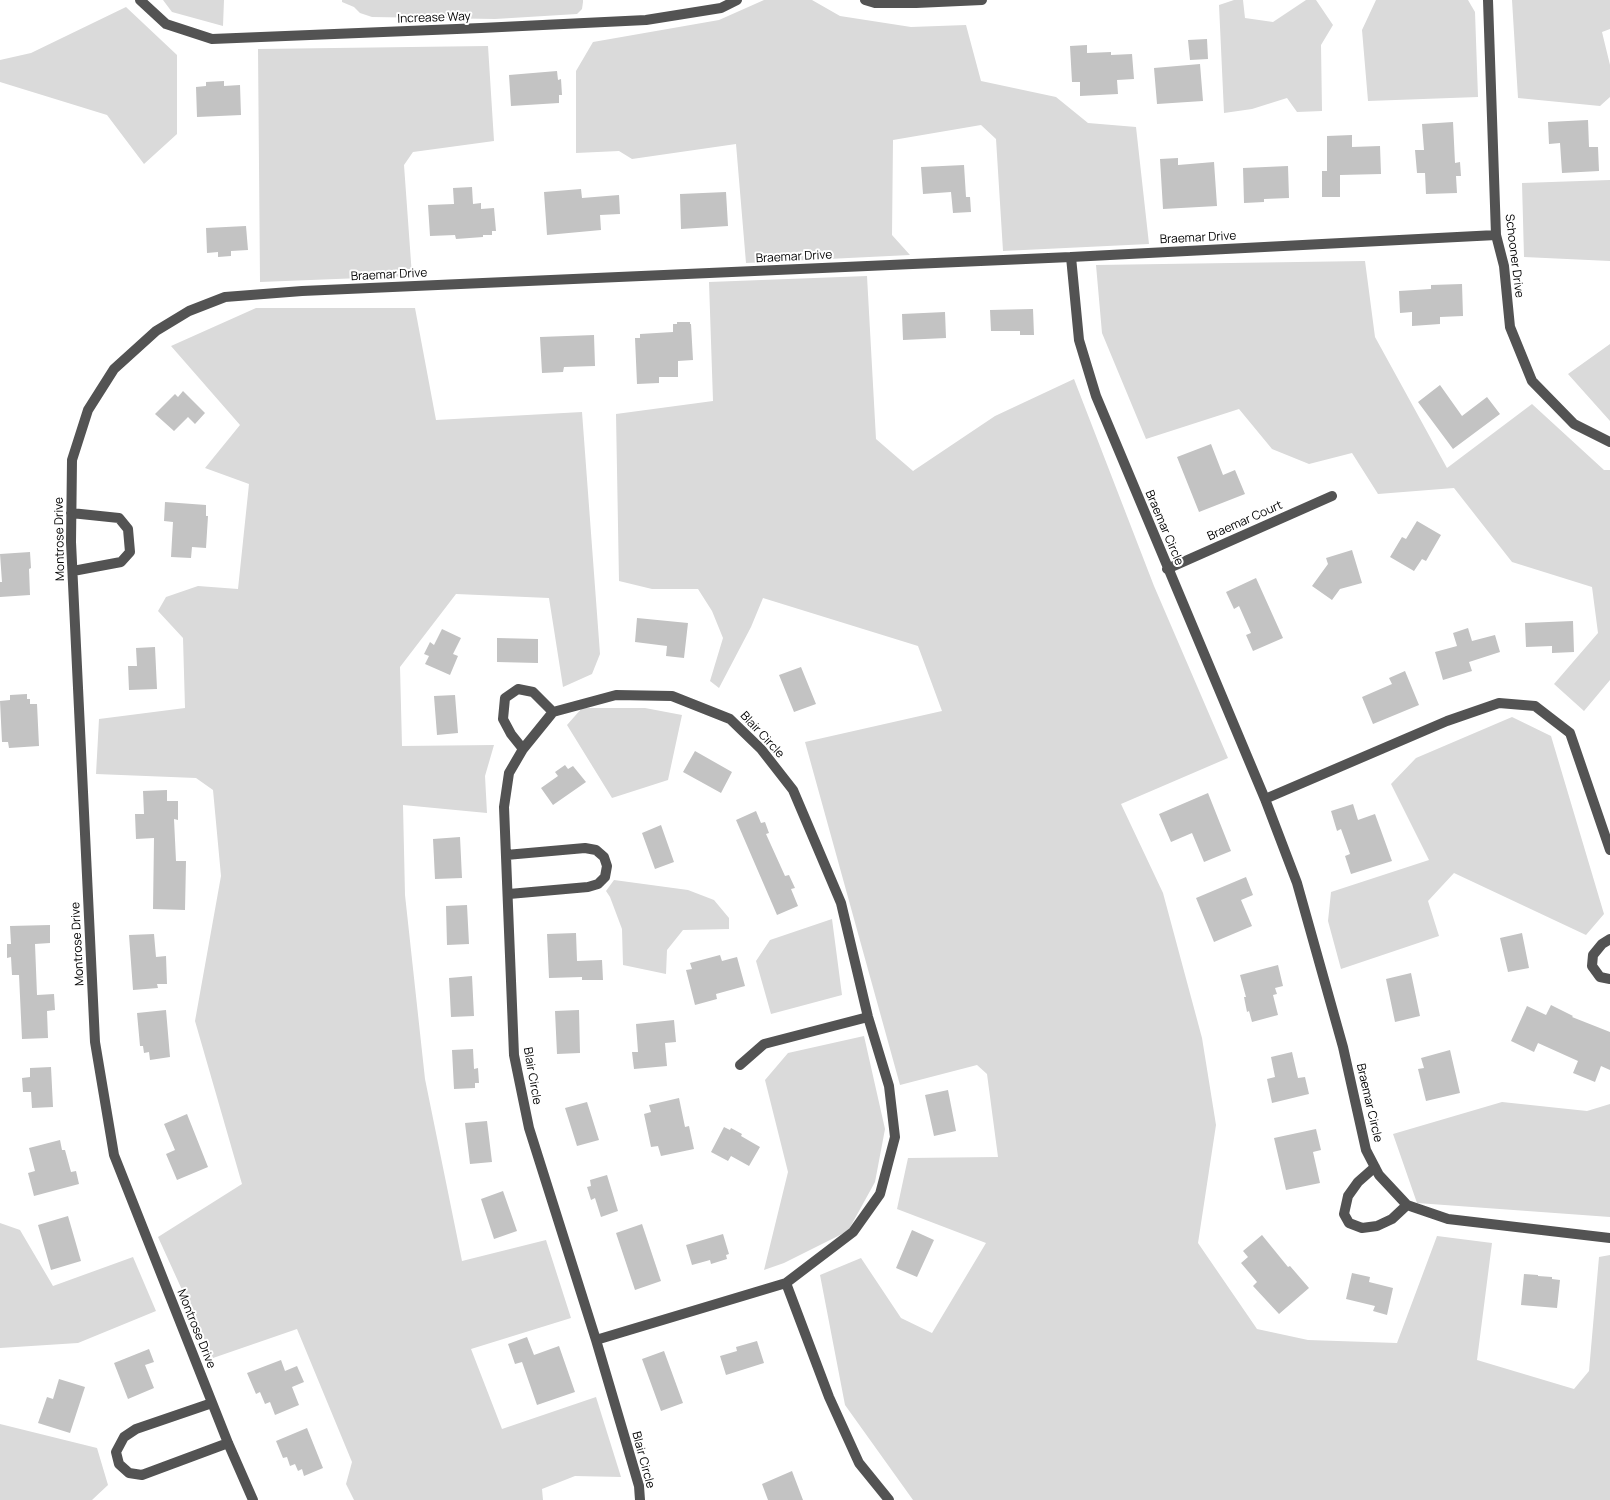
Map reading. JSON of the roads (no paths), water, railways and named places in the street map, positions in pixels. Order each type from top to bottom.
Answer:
[{"type":"street","name":"Increase Way","points":[[140,0],[166,24],[212,39],[646,20],[721,8],[737,0]]},
{"type":"street","points":[[865,0],[876,3],[982,0]]},
{"type":"street","name":"Schooner Drive","points":[[1488,0],[1496,235],[1504,266],[1510,327],[1532,381],[1574,424],[1610,442]]},
{"type":"street","name":"Braemar Drive","points":[[114,369],[156,331],[189,311],[225,297],[302,291],[1071,257],[1496,235]]},
{"type":"street","name":"Braemar Circle","points":[[1071,257],[1079,340],[1096,396],[1265,799],[1297,883],[1343,1047],[1366,1150],[1379,1175],[1407,1206]]},
{"type":"street","name":"Montrose Drive","points":[[114,369],[88,410],[72,460],[73,571],[94,1042],[114,1155],[228,1443],[253,1500]]},
{"type":"street","name":"Braemar Court","points":[[1168,569],[1332,496]]},
{"type":"street","points":[[71,513],[119,518],[128,529],[130,552],[121,562],[73,571]]},
{"type":"street","points":[[523,748],[511,734],[503,719],[505,698],[518,689],[534,692],[553,712]]},
{"type":"street","name":"Blair Circle","points":[[596,1340],[786,1283],[853,1232],[880,1194],[895,1137],[889,1086],[868,1017],[841,903],[794,790],[761,749],[730,719],[672,696],[616,695],[553,712],[523,748],[509,773],[504,806],[514,1055],[529,1128],[596,1340],[639,1486],[640,1500]]},
{"type":"street","points":[[1265,799],[1447,720],[1499,703],[1535,706],[1570,733],[1610,850]]},
{"type":"street","points":[[506,855],[586,848],[596,850],[604,857],[607,866],[605,876],[598,884],[593,886],[509,894]]},
{"type":"street","points":[[1610,939],[1602,944],[1593,955],[1592,966],[1600,977],[1610,979]]},
{"type":"street","points":[[740,1065],[764,1044],[868,1017]]},
{"type":"street","points":[[1375,1168],[1358,1182],[1348,1196],[1344,1214],[1349,1223],[1362,1228],[1376,1226],[1392,1218],[1407,1206],[1448,1219],[1610,1238]]},
{"type":"street","points":[[786,1283],[829,1397],[859,1463],[890,1500]]},
{"type":"street","points":[[212,1403],[136,1429],[124,1437],[116,1452],[119,1464],[129,1473],[142,1475],[228,1443]]}]
